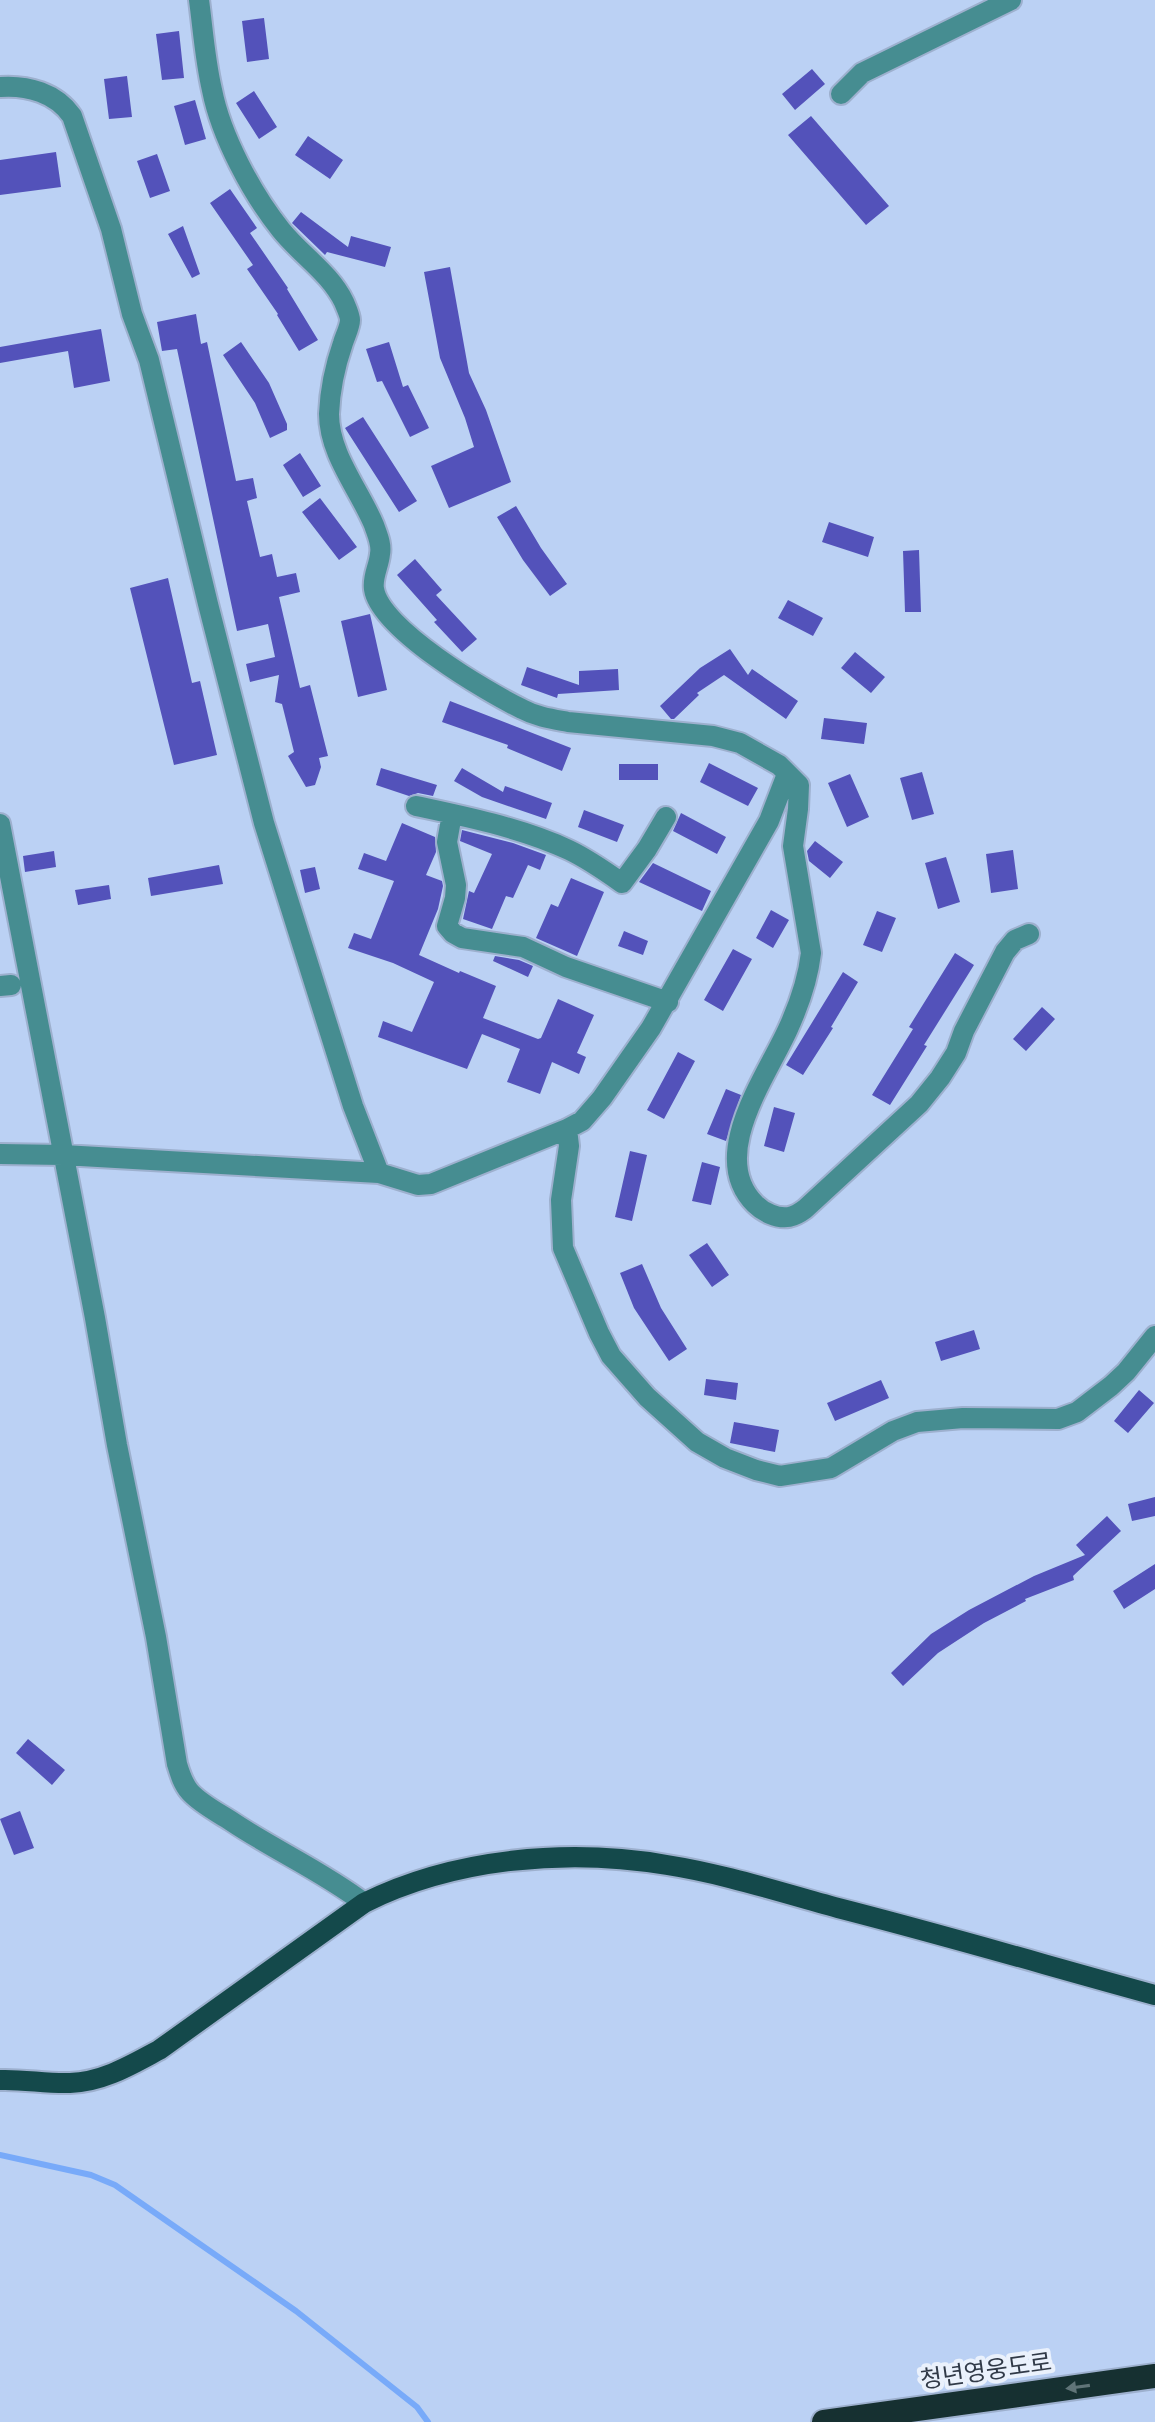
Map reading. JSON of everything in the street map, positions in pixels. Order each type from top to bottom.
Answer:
[{"type":"highway","name":"청년영웅도로","points":[[824,2422],[1155,2376]]},
{"type":"main road","points":[[0,2080],[73,2083],[129,2067],[159,2050],[364,1903],[391,1889],[489,1865],[562,1858],[671,1865],[882,1919],[1155,1995]]},
{"type":"street","points":[[199,0],[212,91],[231,144],[252,187],[281,231],[329,278],[344,302],[350,319],[332,378],[330,429],[380,543],[374,590],[389,616],[466,678],[524,710],[568,722],[713,736],[740,743],[779,765],[799,785],[793,846],[811,953],[809,969],[788,1031],[757,1089],[741,1133],[738,1171],[741,1184],[759,1208],[789,1217],[805,1209],[919,1104],[956,1053],[964,1031],[1005,952],[1015,940],[1029,934]]},
{"type":"street","points":[[841,94],[862,73],[1011,0]]},
{"type":"street","points":[[0,87],[30,89],[49,95],[63,102],[72,116],[111,229],[132,314],[149,360],[264,823],[353,1106],[379,1173]]},
{"type":"street","points":[[0,1154],[379,1173],[418,1185],[431,1184],[567,1129],[582,1121],[602,1098],[668,1002],[769,821],[787,774]]},
{"type":"street","points":[[416,806],[548,841],[622,883],[666,817]]},
{"type":"street","points":[[452,814],[447,842],[456,885],[447,926],[453,933],[462,938],[523,947],[566,967],[668,1002]]},
{"type":"street","points":[[0,824],[6,883],[95,1318],[182,1780],[203,1803],[364,1903]]},
{"type":"street","points":[[567,1129],[569,1146],[561,1200],[563,1248],[611,1356],[647,1397],[697,1442],[725,1458],[756,1470],[780,1476],[831,1468],[893,1431],[917,1422],[963,1418],[1058,1419],[1077,1412],[1111,1386],[1155,1336]]},
{"type":"building","points":[[264,18],[269,59],[247,62],[242,21]]},
{"type":"building","points":[[179,31],[184,78],[162,80],[156,34]]},
{"type":"building","points":[[812,69],[825,84],[795,110],[782,94]]},
{"type":"building","points":[[127,76],[132,117],[109,119],[104,79]]},
{"type":"building","points":[[254,91],[277,127],[259,139],[236,103]]},
{"type":"building","points":[[195,100],[206,139],[185,145],[174,106]]},
{"type":"building","points":[[811,116],[889,206],[866,225],[788,135]]},
{"type":"building","points":[[308,136],[343,160],[330,179],[295,155]]},
{"type":"building","points":[[56,152],[61,187],[0,195],[0,160]]},
{"type":"building","points":[[157,154],[170,191],[150,198],[137,161]]},
{"type":"building","points":[[230,189],[257,228],[250,233],[288,288],[318,340],[299,351],[247,269],[253,265],[210,203]]},
{"type":"building","points":[[301,212],[348,247],[351,236],[391,247],[385,267],[327,252],[325,255],[292,223]]},
{"type":"building","points":[[183,226],[200,274],[192,278],[168,234]]},
{"type":"building","points":[[450,267],[469,373],[486,410],[511,482],[449,508],[431,466],[474,447],[440,358],[424,272]]},
{"type":"building","points":[[196,314],[201,344],[207,342],[236,481],[253,478],[257,498],[247,501],[260,557],[272,554],[277,577],[296,573],[300,592],[279,597],[300,688],[310,685],[328,756],[319,758],[321,767],[315,785],[306,787],[288,756],[294,752],[282,704],[275,702],[279,675],[250,682],[246,664],[275,657],[268,624],[237,631],[177,349],[162,351],[157,322]]},
{"type":"building","points":[[101,329],[110,381],[74,388],[68,351],[0,363],[0,347]]},
{"type":"building","points":[[241,342],[269,383],[287,424],[287,430],[270,438],[255,403],[223,355]]},
{"type":"building","points":[[389,342],[403,387],[408,385],[429,428],[410,437],[382,381],[377,382],[366,349]]},
{"type":"building","points":[[363,417],[417,501],[399,512],[345,428]]},
{"type":"building","points":[[300,453],[321,486],[303,497],[283,465]]},
{"type":"building","points":[[320,498],[357,547],[339,560],[302,512]]},
{"type":"building","points":[[516,506],[567,584],[550,596],[497,517]]},
{"type":"building","points":[[829,522],[874,537],[868,557],[822,542]]},
{"type":"building","points":[[919,550],[921,612],[905,612],[903,551]]},
{"type":"building","points":[[415,559],[442,590],[436,595],[477,639],[462,652],[397,575]]},
{"type":"building","points":[[168,578],[192,683],[200,681],[217,755],[174,765],[130,588]]},
{"type":"building","points":[[788,600],[823,618],[813,636],[778,618]]},
{"type":"building","points":[[370,614],[387,690],[358,697],[341,621]]},
{"type":"building","points":[[730,649],[748,675],[752,669],[798,701],[786,719],[724,675],[697,693],[699,695],[671,719],[660,706],[700,668]]},
{"type":"building","points":[[855,652],[885,677],[871,693],[841,668]]},
{"type":"building","points":[[527,667],[579,685],[579,671],[618,669],[619,690],[558,694],[557,698],[521,685]]},
{"type":"building","points":[[450,701],[571,748],[562,771],[507,748],[508,745],[442,722]]},
{"type":"building","points":[[824,718],[867,723],[864,744],[821,739]]},
{"type":"building","points":[[709,763],[758,788],[748,806],[700,782]]},
{"type":"building","points":[[619,764],[658,764],[658,780],[619,780]]},
{"type":"building","points":[[381,768],[437,785],[433,796],[418,793],[409,796],[376,785]]},
{"type":"building","points":[[462,768],[503,792],[505,786],[552,803],[546,819],[482,797],[454,781]]},
{"type":"building","points":[[922,772],[934,814],[912,820],[900,778]]},
{"type":"building","points":[[850,774],[869,817],[847,827],[828,783]]},
{"type":"building","points":[[584,810],[624,825],[617,842],[578,827]]},
{"type":"building","points":[[681,813],[726,837],[717,854],[673,831]]},
{"type":"building","points":[[402,823],[435,837],[436,852],[426,875],[442,881],[443,886],[438,909],[419,955],[496,986],[483,1018],[538,1039],[558,999],[594,1015],[577,1053],[586,1057],[579,1074],[552,1062],[540,1094],[507,1082],[520,1049],[482,1034],[467,1069],[378,1037],[383,1021],[412,1032],[434,982],[393,963],[348,948],[354,933],[371,939],[394,881],[358,869],[364,853],[386,861]]},
{"type":"building","points":[[462,830],[546,855],[540,870],[528,865],[513,898],[506,896],[492,929],[463,919],[469,891],[474,893],[492,854],[460,841]]},
{"type":"building","points":[[815,841],[843,862],[830,878],[809,861],[807,851]]},
{"type":"building","points":[[1013,850],[1018,889],[991,893],[986,854]]},
{"type":"building","points":[[54,851],[56,867],[25,872],[23,856]]},
{"type":"building","points":[[946,857],[960,902],[938,909],[925,863]]},
{"type":"building","points":[[653,863],[711,891],[702,911],[639,882]]},
{"type":"building","points":[[219,865],[223,884],[151,896],[148,878]]},
{"type":"building","points":[[315,867],[320,889],[305,893],[300,870]]},
{"type":"building","points":[[571,878],[604,892],[577,956],[536,938],[551,904],[558,907]]},
{"type":"building","points":[[109,885],[111,899],[78,905],[75,890]]},
{"type":"building","points":[[771,910],[789,920],[773,948],[756,938]]},
{"type":"building","points":[[877,911],[896,918],[882,952],[863,945]]},
{"type":"building","points":[[624,931],[648,941],[643,955],[618,946]]},
{"type":"building","points":[[733,949],[752,959],[723,1011],[704,1000]]},
{"type":"building","points":[[955,953],[974,965],[890,1105],[872,1095]]},
{"type":"building","points":[[495,956],[533,966],[528,977],[493,961]]},
{"type":"building","points":[[843,972],[858,982],[803,1075],[786,1065]]},
{"type":"building","points":[[1042,1007],[1055,1019],[1026,1051],[1013,1039]]},
{"type":"building","points":[[678,1052],[695,1061],[664,1119],[647,1110]]},
{"type":"building","points":[[726,1089],[741,1095],[726,1141],[707,1134]]},
{"type":"building","points":[[774,1107],[795,1113],[784,1152],[764,1146]]},
{"type":"building","points":[[630,1151],[647,1155],[632,1221],[615,1217]]},
{"type":"building","points":[[702,1162],[720,1167],[711,1205],[692,1201]]},
{"type":"building","points":[[707,1243],[729,1275],[712,1287],[689,1255]]},
{"type":"building","points":[[642,1264],[661,1308],[687,1349],[669,1361],[634,1308],[620,1273]]},
{"type":"building","points":[[974,1330],[980,1349],[941,1361],[935,1342]]},
{"type":"building","points":[[706,1379],[738,1383],[736,1400],[704,1395]]},
{"type":"building","points":[[881,1380],[889,1398],[835,1421],[827,1403]]},
{"type":"building","points":[[1139,1390],[1154,1403],[1128,1433],[1114,1421]]},
{"type":"building","points":[[734,1422],[779,1430],[775,1452],[730,1443]]},
{"type":"building","points":[[1155,1497],[1155,1516],[1132,1521],[1128,1504]]},
{"type":"building","points":[[1107,1516],[1121,1531],[1073,1576],[1074,1580],[1025,1599],[984,1623],[938,1653],[903,1686],[891,1673],[931,1634],[969,1610],[1034,1576],[1085,1555],[1076,1545]]},
{"type":"building","points":[[1155,1564],[1155,1589],[1124,1609],[1113,1591]]},
{"type":"building","points":[[28,1739],[65,1770],[52,1785],[16,1753]]},
{"type":"building","points":[[20,1811],[34,1848],[14,1855],[0,1819]]},
{"type":"waterway","points":[[0,2155],[91,2175],[115,2185],[296,2311],[417,2407],[428,2422]]}]
